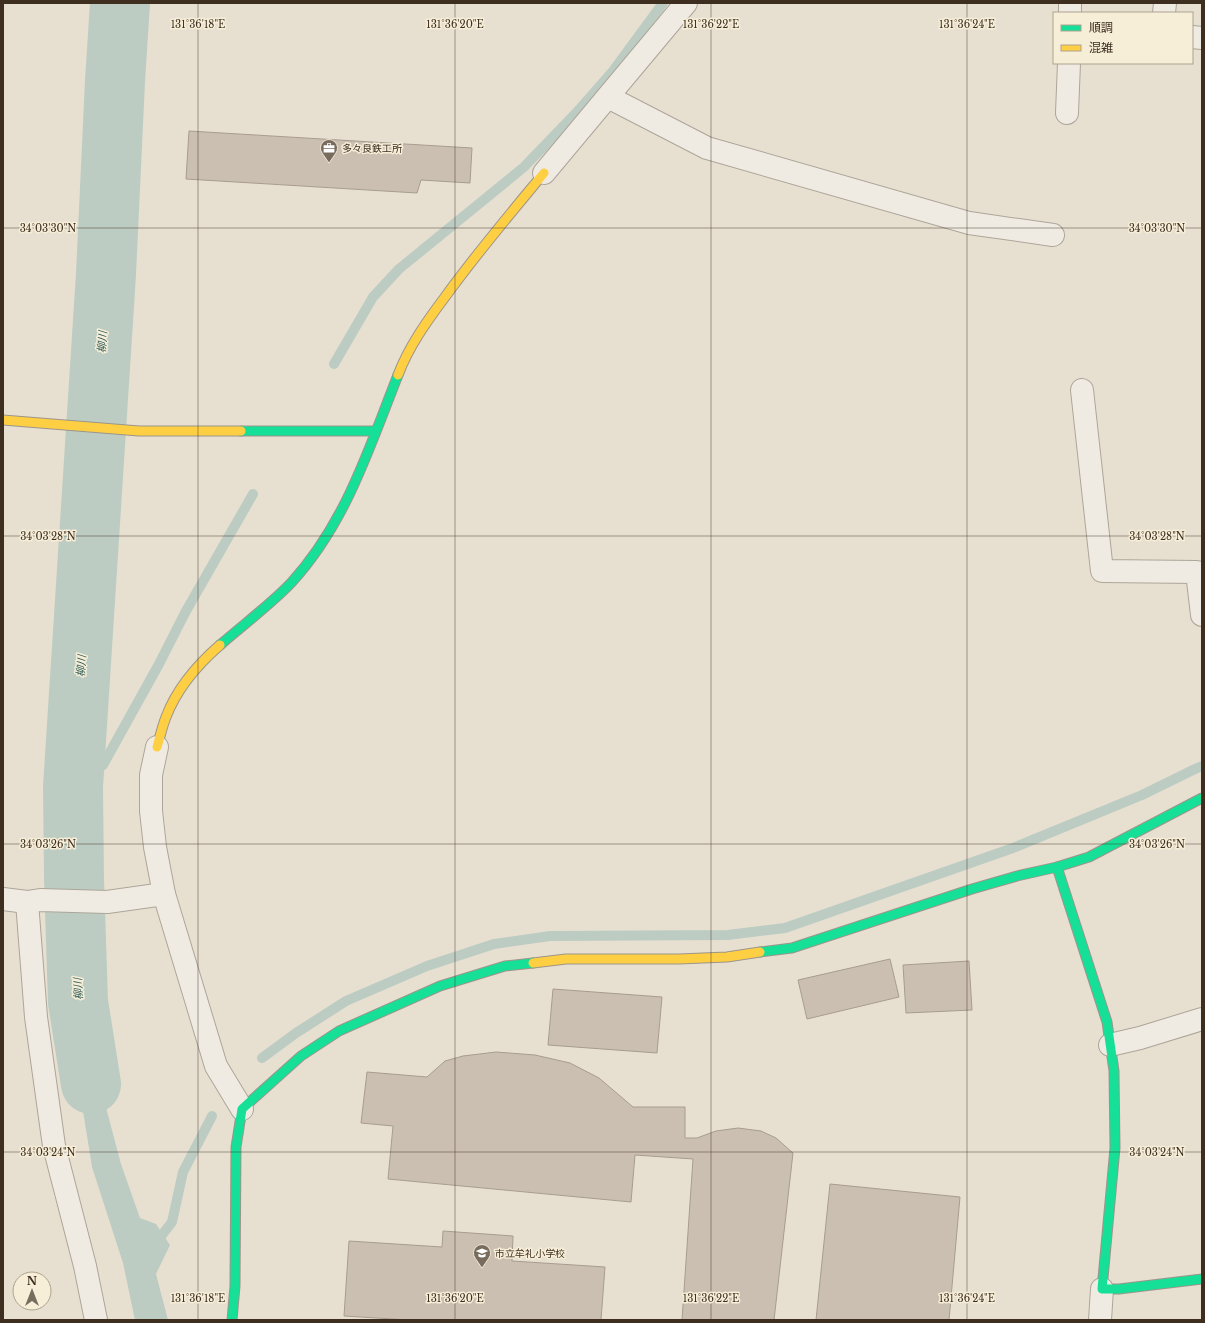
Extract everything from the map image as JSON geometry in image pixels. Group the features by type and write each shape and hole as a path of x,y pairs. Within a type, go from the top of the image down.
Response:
{"street":[{"path":"242,1109 216,1066 164,894 150,811 151,775 156,747 166,717 177,694 190,674 231,634 291,583 314,556 333,527 351,493 401,367 415,340 473,258 686,3"},
{"path":"1067,113 1068,64"},
{"path":"608,97 707,148 969,223 1053,235"},
{"path":"1082,390 1102,571 1198,572 1202,615"},
{"path":"3,420 139,431 375,431"},
{"path":"232,1320 235,1286 236,1147 242,1109 301,1056 339,1031 440,986 505,966 566,959 679,959 727,957 792,948 972,889 1017,876 1057,867 1089,857 1202,798"},
{"path":"1057,867 1106,1022 1114,1071 1115,1148 1100,1320"},
{"path":"3,899 107,902 164,894"},
{"path":"34,901 36,1017 54,1146 96,1320"},
{"path":"1110,1045 1140,1038 1202,1019"},
{"path":"1102,1289 1120,1289 1202,1279"}],"shaded area":[{"path":"78,1002 121,1164 140,1218 156,1224 170,1245 156,1274 168,1320 135,1320 123,1263 92,1167 74,1055"}],"building":[{"name":"多々良鉄工所","path":"189,131 472,148 470,183 421,180 417,193 186,179"},
{"path":"890,959 899,997 807,1019 798,980"},
{"path":"969,961 972,1010 906,1013 903,965"},
{"path":"553,989 662,997 657,1053 548,1045"},
{"path":"496,1052 535,1055 570,1063 599,1078 633,1107 685,1107 685,1138 697,1138 716,1131 738,1128 761,1131 776,1138 793,1153 774,1320 682,1320 693,1159 635,1155 631,1202 388,1179 393,1126 361,1123 367,1072 427,1077 445,1061 463,1056"},
{"path":"830,1184 960,1197 949,1320 816,1320"},
{"path":"443,1231 513,1236 512,1261 605,1267 601,1320 409,1320 344,1316 349,1241 442,1247"}],"waterway":[{"name":"柳川","path":"91,1084 78,1002 73,787 106,274 120,3"},
{"path":"334,364 373,297 399,269 524,167 577,112 613,71 663,3"},
{"path":"73,787 103,765 159,664 186,611 253,494"},
{"path":"262,1058 296,1033 346,1001 427,966 494,944 550,936 728,935 785,928 1013,848 1142,795 1202,766"},
{"path":"155,1244 172,1222 183,1172 212,1116"}],"traffic: fast":[{"path":"220,645 266,607 291,583 310,560 327,535 341,510 366,457 398,375"},
{"path":"241,431 375,431"},
{"path":"760,952 792,948 972,889 1017,876 1057,867 1089,857 1202,798"},
{"path":"1057,867 1107,1022 1114,1071 1115,1148 1102,1289 1119,1289 1202,1279"},
{"path":"232,1320 235,1286 236,1147 242,1109 301,1056 339,1031 440,986 505,966 533,963"}],"traffic: slow":[{"path":"398,375 413,344 432,315 481,250 544,173"},
{"path":"3,420 139,431 241,431"},
{"path":"157,747 165,721 176,696 188,678 220,645"},
{"path":"533,963 566,959 679,959 727,957 760,952"}],"place":[{"name":"多々良鉄工所","path":"329,163"},
{"name":"市立牟礼小学校","path":"482,1268"}]}
